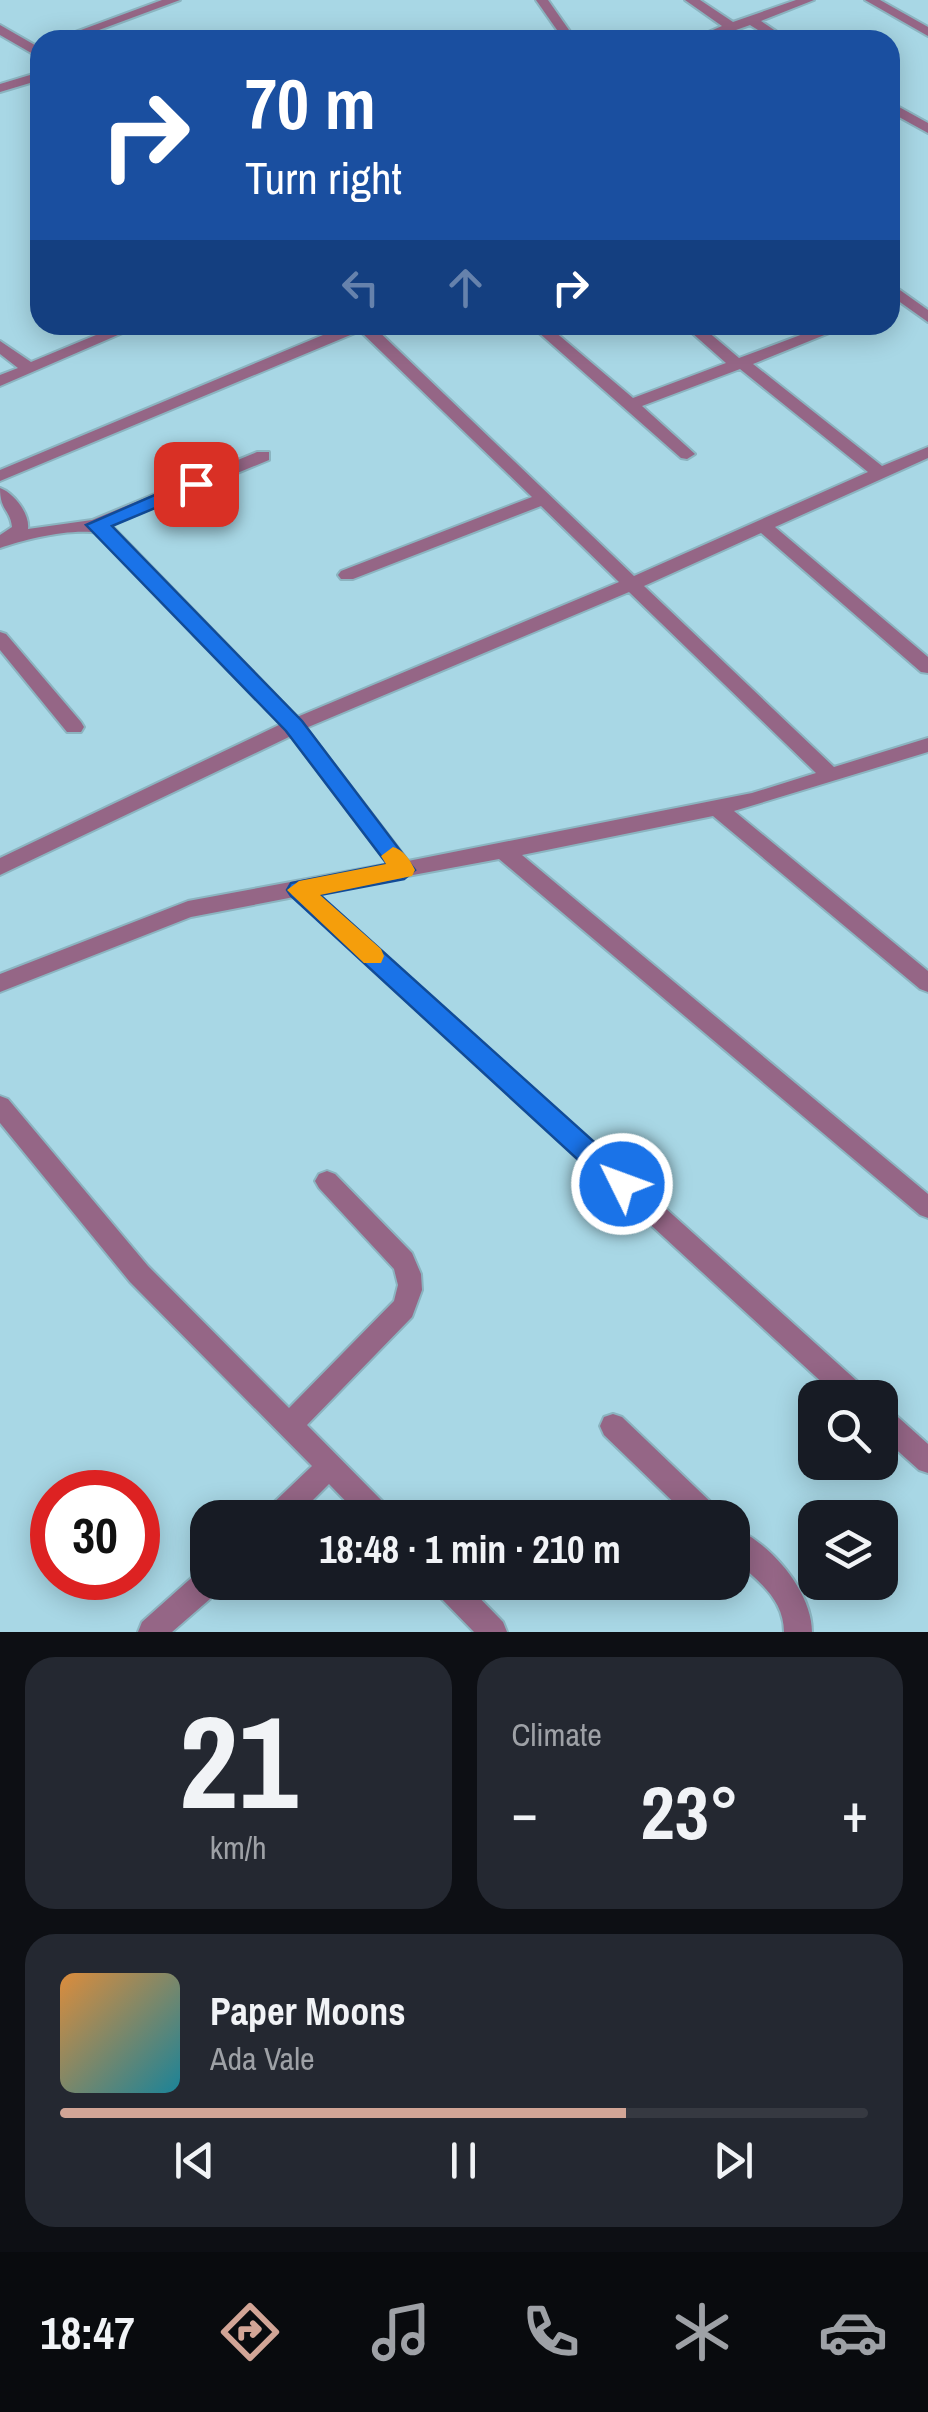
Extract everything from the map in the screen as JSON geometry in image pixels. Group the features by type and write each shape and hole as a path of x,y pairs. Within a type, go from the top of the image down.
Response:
{"street":[{"path":"84,30 148,4 174,0"},
{"path":"542,0 563,30"},
{"path":"690,0 732,27"},
{"path":"724,30 808,0"},
{"path":"871,0 928,32"},
{"path":"751,20 768,30"},
{"path":"0,28 30,45"},
{"path":"0,88 30,79"},
{"path":"900,112 926,126"},
{"path":"900,304 928,317"},
{"path":"0,381 110,335"},
{"path":"0,476 337,335"},
{"path":"372,335 831,776"},
{"path":"549,335 686,454"},
{"path":"704,335 880,474"},
{"path":"630,406 815,335"},
{"path":"0,346 29,370"},
{"path":"0,867 294,726 632,584 928,452"},
{"path":"8,538 96,525 262,456"},
{"path":"0,494 20,518 22,527 8,538"},
{"path":"346,574 543,498"},
{"path":"96,525 294,726 404,870"},
{"path":"763,526 928,667"},
{"path":"0,638 74,727"},
{"path":"0,983 188,909 717,808 926,749"},
{"path":"717,808 928,983"},
{"path":"504,851 928,1208"},
{"path":"299,890 838,1380"},
{"path":"0,1106 140,1274 363,1500"},
{"path":"290,1425 403,1309 410,1293 412,1277 404,1261 327,1180"},
{"path":"613,1426 690,1500"},
{"path":"898,1434 928,1462"},
{"path":"295,1500 330,1466"},
{"path":"750,1557 793,1598 800,1614 798,1632"},
{"path":"152,1632 190,1598"},
{"path":"462,1600 493,1632"}],"slow traffic":[{"path":"372,956 299,890 404,870 393,856"}],"route":[{"path":"196,484 96,525 294,726 404,870 299,890 622,1184"}]}
